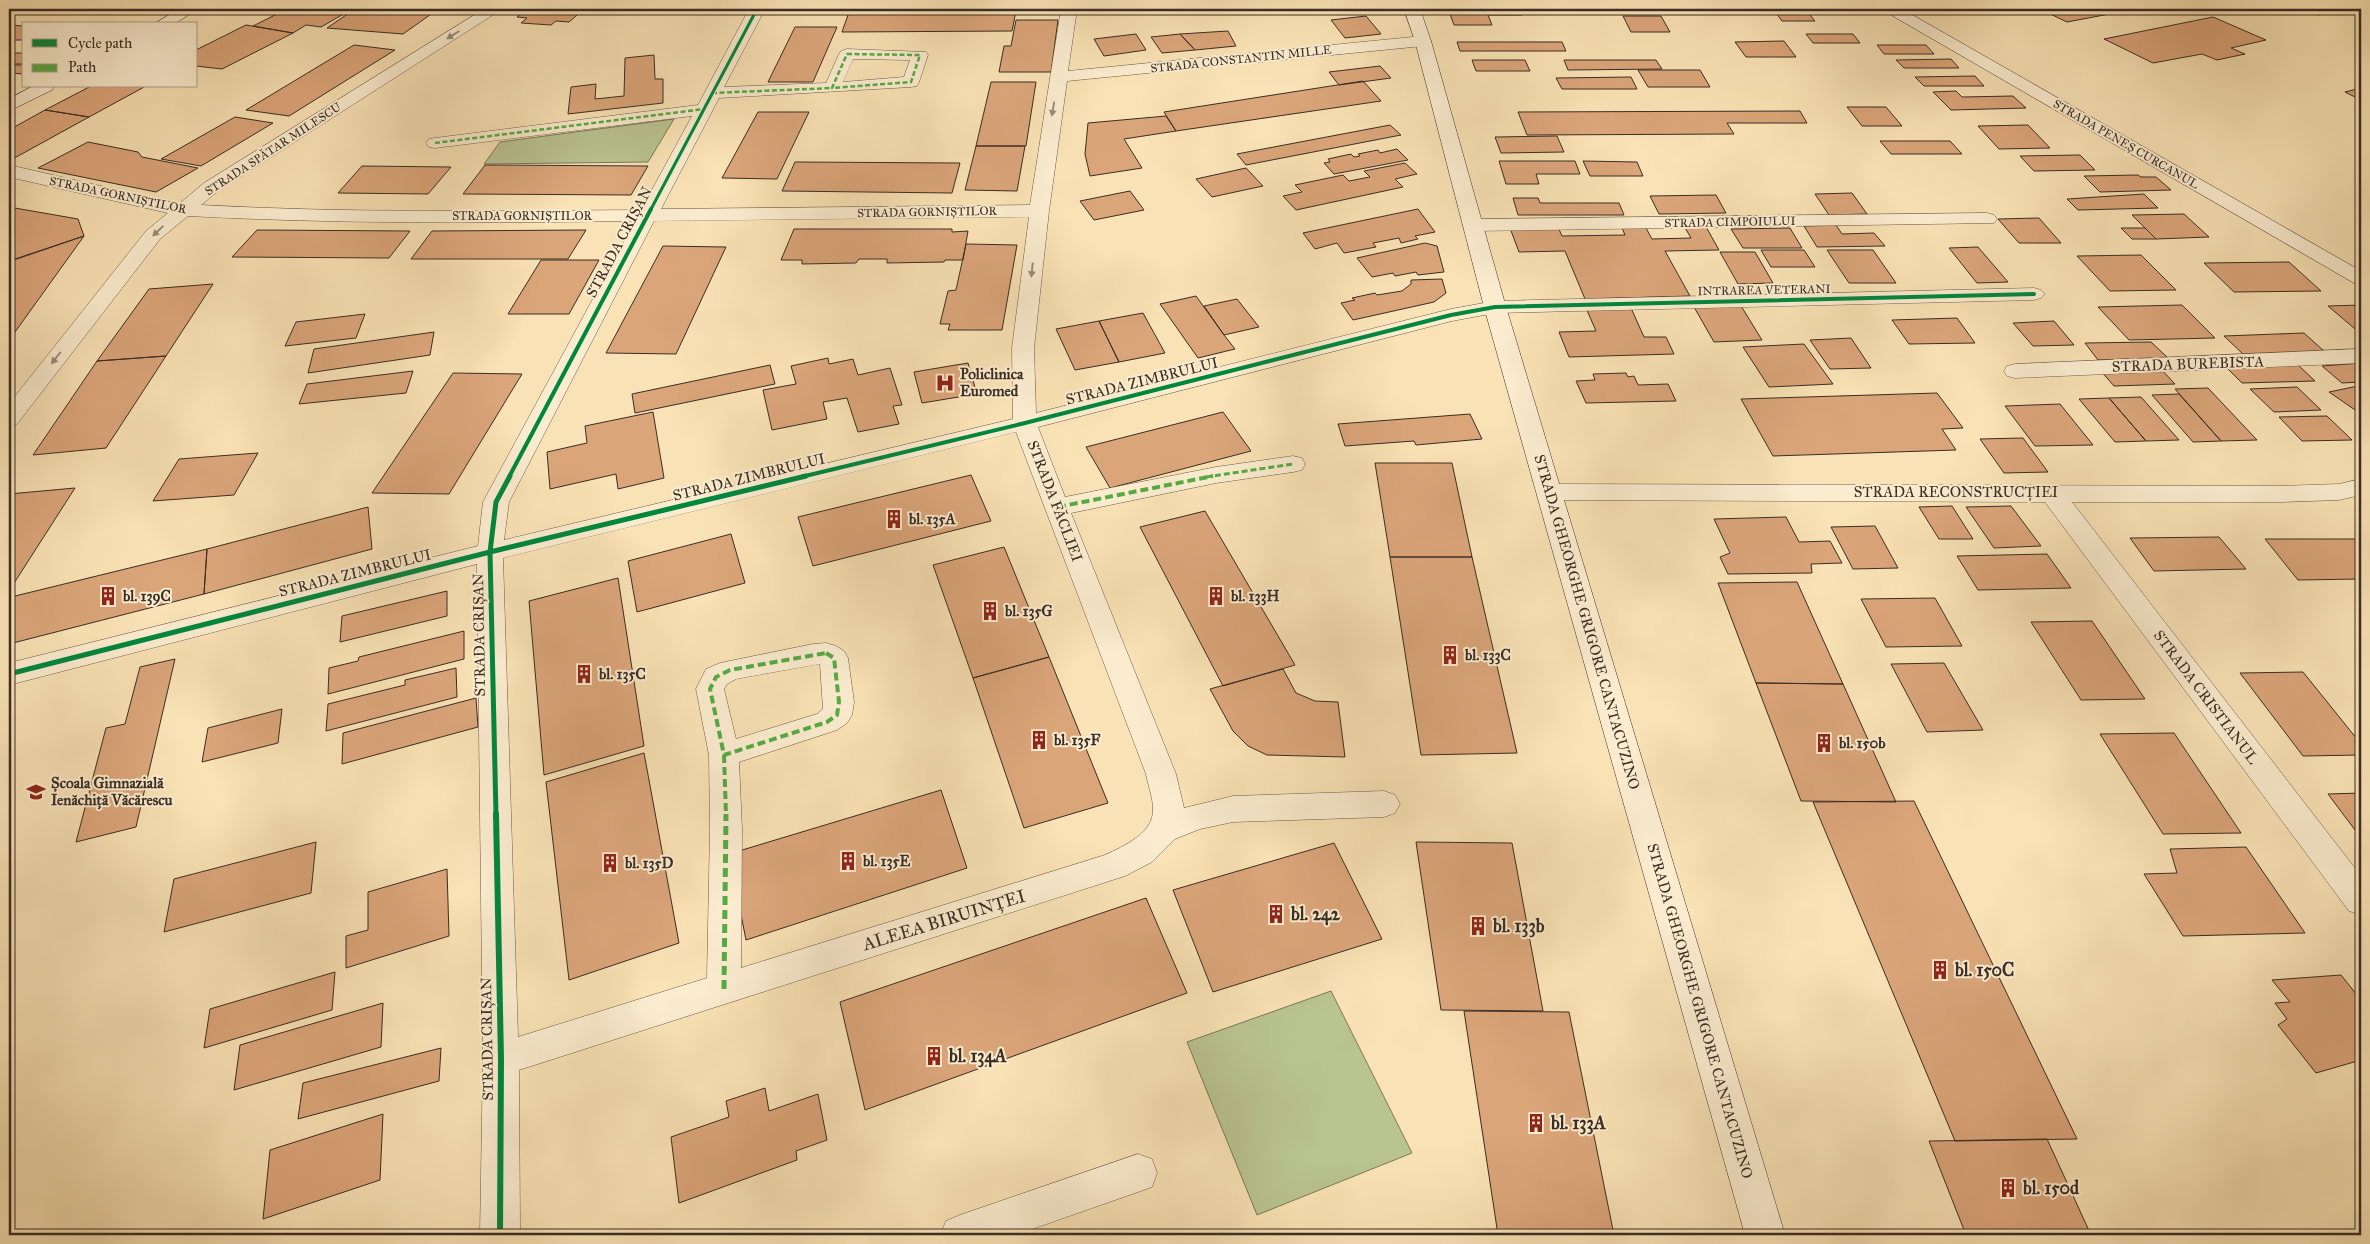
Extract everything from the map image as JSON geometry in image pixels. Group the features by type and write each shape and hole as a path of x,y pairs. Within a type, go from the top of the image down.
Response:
{"street":[{"path":"166,22 190,9"},
{"name":"STRADA SPĂTAR MILESCU","path":"9,419 153,235 182,210 211,188 494,9"},
{"name":"STRADA CRIȘAN","path":"500,1235 501,1059 490,552 496,502 757,9"},
{"name":"STRADA FĂCLIEI","path":"1068,9 1039,212 1023,348 1025,423 1161,774 1169,809 1164,830"},
{"name":"STRADA GHEORGHE GRIGORE CANTACUZINO","path":"1412,9 1423,41 1495,307 1765,1235"},
{"name":"STRADA PENEȘ CURCANUL","path":"1891,9 2361,279"},
{"name":"STRADA CONSTANTIN MILLE","path":"1058,77 1423,41"},
{"path":"435,143 708,101 910,82 920,54 847,54 832,88"},
{"path":"9,106 42,88"},
{"name":"STRADA GORNIȘTILOR","path":"16,173 182,210 255,214 496,217 1039,212"},
{"name":"STRADA CIMPOIULUI","path":"1473,225 1987,219"},
{"name":"INTRAREA VETERANI","path":"1495,307 2034,294"},
{"name":"STRADA ZIMBRULUI","path":"9,674 490,552 1025,423 1451,315 1495,307"},
{"name":"STRADA BUREBISTA","path":"2015,370 2361,356"},
{"path":"1058,508 1216,475 1293,464"},
{"path":"2350,490 2361,507"},
{"name":"STRADA RECONSTRUCȚIEI","path":"1549,492 2282,494 2350,490"},
{"name":"STRADA CRISTIANUL","path":"2051,492 2361,902"},
{"path":"724,755 827,722 837,715 839,702 834,658 826,653 813,654 730,670 716,677 710,689 724,755 726,829 724,989"},
{"name":"ALEEA BIRUINȚEI","path":"501,1059 1114,866 1141,853 1164,830 1195,818 1233,809 1384,804"},
{"path":"960,1235 1138,1173"}],"green space":[{"path":"674,119 648,162 484,164 500,142"},
{"path":"1331,991 1412,1153 1257,1215 1187,1042"}],"building":[{"path":"287,9 352,9 321,27 306,25 293,33 253,26"},
{"path":"355,9 434,12 403,34 327,28"},
{"path":"527,9 584,9 569,22 556,21 551,25 521,23 527,18 517,17"},
{"path":"1159,9 1192,9 1193,10 1161,13"},
{"path":"1448,9 1520,9 1522,15 1488,15 1492,25 1454,25"},
{"path":"1773,9 1805,9 1815,21 1782,21"},
{"path":"2040,9 2136,9 2067,22"},
{"path":"2303,9 2344,9 2318,15"},
{"path":"1016,11 1012,31 842,32 849,12"},
{"path":"1366,16 1381,34 1345,38 1331,20"},
{"path":"1623,16 1661,16 1670,32 1631,32"},
{"path":"2213,17 2266,40 2231,48 2245,54 2217,60 2202,54 2153,63 2104,39"},
{"path":"1016,20 1058,20 1051,72 999,72 1004,46 1011,46"},
{"path":"9,25 22,26 22,40 9,40"},
{"path":"246,25 293,33 222,69 198,66 198,49"},
{"path":"795,27 837,27 813,82 768,82"},
{"path":"1228,31 1236,46 1195,50 1180,34"},
{"path":"1136,34 1146,50 1104,56 1094,39"},
{"path":"1180,34 1195,50 1162,53 1151,37"},
{"path":"1806,34 1853,34 1860,43 1813,43"},
{"path":"1784,41 1796,57 1746,57 1735,42"},
{"path":"1457,42 1562,42 1566,51 1460,51"},
{"path":"354,45 395,50 289,116 246,110"},
{"path":"1877,45 1926,45 1934,54 1884,54"},
{"path":"12,53 22,53 22,64 9,64 9,55"},
{"path":"654,55 655,79 663,79 663,103 568,114 571,87 596,84 595,99 624,96 625,58"},
{"path":"1951,59 1959,68 1904,68 1896,60"},
{"path":"1472,60 1525,60 1530,71 1476,71"},
{"path":"1564,60 1656,60 1662,69 1568,70"},
{"path":"9,65 22,65 22,74 9,73"},
{"path":"1380,66 1391,78 1339,85 1329,72"},
{"path":"1638,70 1700,70 1710,87 1648,87"},
{"path":"1975,76 1984,86 1924,86 1915,77"},
{"path":"1631,77 1637,89 1562,89 1556,78"},
{"path":"1363,81 1381,101 1176,131 1164,112"},
{"path":"991,82 1036,82 1026,146 976,146"},
{"path":"87,88 142,88 89,117 45,110"},
{"path":"2361,88 2361,100 2345,92"},
{"path":"1956,91 1962,97 2013,96 2026,108 1951,110 1933,92"},
{"path":"1847,107 1886,107 1902,126 1862,126"},
{"path":"45,110 89,117 9,161 9,130"},
{"path":"1800,111 1807,123 1727,123 1734,134 1527,135 1518,112"},
{"path":"758,112 809,112 777,179 722,178"},
{"path":"1166,116 1176,131 1124,139 1142,168 1090,176 1085,154 1088,123"},
{"path":"235,117 273,123 201,166 161,159"},
{"path":"1390,125 1401,135 1246,165 1237,154"},
{"path":"2028,125 2050,148 1999,149 1978,126"},
{"path":"1557,136 1564,152 1501,153 1495,137"},
{"path":"1880,141 1950,141 1962,154 1891,154"},
{"path":"88,142 138,152 142,157 198,168 156,192 38,168"},
{"path":"976,146 1025,146 1017,191 965,190"},
{"path":"1397,149 1408,160 1334,174 1324,163 1330,162 1328,159 1351,154 1354,157 1360,156 1358,154 1378,150 1380,153"},
{"path":"2080,155 2095,170 2034,171 2020,156"},
{"path":"1499,161 1575,161 1580,174 1536,174 1539,184 1506,184"},
{"path":"1583,161 1637,162 1643,176 1590,176"},
{"path":"795,162 960,163 952,193 782,191"},
{"path":"1405,163 1417,174 1395,179 1403,187 1296,210 1283,196 1302,192 1295,185 1343,175 1349,181 1370,177 1364,171"},
{"path":"485,165 648,166 631,195 463,194"},
{"path":"362,166 451,167 428,194 338,193"},
{"path":"1246,168 1263,186 1212,197 1196,179"},
{"path":"2138,175 2141,177 2156,177 2171,190 2100,192 2084,176"},
{"path":"1130,191 1144,210 1094,220 1080,201"},
{"path":"1852,193 1867,214 1829,215 1815,194"},
{"path":"2144,194 2158,208 2078,210 2067,199"},
{"path":"1716,195 1726,213 1659,214 1650,196"},
{"path":"1513,198 1538,198 1540,203 1619,203 1624,215 1518,215"},
{"path":"9,207 78,219 84,236 9,261"},
{"path":"1418,209 1435,232 1415,236 1418,239 1401,243 1399,238 1373,243 1376,247 1344,253 1337,243 1315,249 1303,233"},
{"path":"2184,214 2209,237 2156,239 2132,215"},
{"path":"2039,218 2061,243 2019,243 1998,219"},
{"path":"1705,225 1719,250 1665,251 1690,296 1585,299 1565,251 1519,252 1510,228 1558,227 1562,236 1625,235 1622,228 1646,228 1652,239 1691,238 1684,226"},
{"path":"1836,225 1842,234 1874,233 1885,246 1817,247 1804,226"},
{"path":"1790,228 1802,248 1743,248 1731,229"},
{"path":"2121,228 2145,228 2156,239 2132,239"},
{"path":"794,229 952,229 952,232 968,231 963,260 887,263 887,259 859,259 856,263 802,264 802,260 781,260"},
{"path":"257,230 410,231 389,258 232,257"},
{"path":"586,230 568,259 411,259 432,231"},
{"path":"84,236 9,339 9,264 11,261"},
{"path":"1425,243 1437,246 1444,272 1418,275 1416,272 1395,276 1393,273 1372,277 1357,258"},
{"path":"966,244 1017,245 1002,330 948,330 950,324 940,324 948,291 956,290"},
{"path":"663,246 726,247 676,354 606,353"},
{"path":"1978,247 2008,282 1977,283 1949,248"},
{"path":"1761,250 1804,250 1815,267 1771,267"},
{"path":"1827,250 1873,250 1896,283 1849,283"},
{"path":"1720,252 1755,252 1773,283 1738,284"},
{"path":"2141,255 2176,290 2110,291 2077,256"},
{"path":"541,260 599,260 569,314 508,314"},
{"path":"2289,262 2321,291 2234,292 2204,263"},
{"path":"1442,279 1446,293 1434,302 1353,320 1341,303 1355,300 1352,298 1375,293 1377,295 1402,291 1411,284 1411,280"},
{"path":"213,284 166,356 97,361 149,289"},
{"path":"1196,296 1235,349 1198,358 1160,304"},
{"path":"1237,299 1259,327 1224,335 1204,306"},
{"path":"2182,305 2215,338 2129,340 2098,307"},
{"path":"2361,305 2361,334 2328,306"},
{"path":"1741,306 1762,340 1714,342 1694,307"},
{"path":"1586,308 1631,308 1644,337 1666,337 1674,354 1569,357 1559,332 1596,331"},
{"path":"1143,313 1165,353 1119,362 1099,321"},
{"path":"365,314 356,338 285,346 296,322"},
{"path":"1957,318 1975,343 1909,344 1892,320"},
{"path":"1099,321 1119,362 1075,370 1056,329"},
{"path":"2054,321 2074,345 2033,346 2013,323"},
{"path":"434,332 430,355 308,373 314,349"},
{"path":"2304,333 2325,352 2244,355 2224,336"},
{"path":"1851,338 1871,368 1830,369 1810,340"},
{"path":"2151,342 2168,358 2098,360 2085,343"},
{"path":"1804,344 1833,384 1769,387 1743,347"},
{"path":"166,356 106,448 33,455 97,361"},
{"path":"828,358 829,364 853,359 858,375 890,368 902,405 893,406 899,424 858,432 847,398 823,402 827,419 772,430 763,390 796,384 791,366"},
{"name":"Policlinica Euromed","path":"968,363 977,394 922,403 914,372"},
{"path":"2361,363 2361,382 2342,383 2322,366"},
{"path":"2297,364 2315,381 2242,383 2225,366"},
{"path":"770,365 775,384 635,413 632,394"},
{"path":"2160,368 2175,384 2114,386 2100,370"},
{"path":"413,371 406,393 299,404 307,384"},
{"path":"453,373 522,374 449,494 372,493"},
{"path":"1626,373 1628,377 1634,376 1638,385 1668,384 1676,401 1586,403 1576,381 1595,380 1593,374"},
{"path":"2358,386 2361,388 2361,414 2329,392"},
{"path":"2297,387 2321,410 2274,412 2250,389"},
{"path":"2208,388 2257,440 2221,441 2175,389"},
{"path":"1937,393 1963,428 1942,429 1956,450 1773,456 1741,399"},
{"path":"2179,394 2221,441 2193,442 2152,395"},
{"path":"2141,397 2179,440 2146,441 2109,398"},
{"path":"2109,398 2146,441 2115,442 2079,399"},
{"path":"2060,404 2093,445 2035,446 2005,406"},
{"path":"653,412 664,478 618,489 616,474 550,489 547,452 587,443 585,426"},
{"path":"1223,412 1251,451 1110,488 1086,447"},
{"path":"1470,414 1482,439 1416,445 1414,441 1345,446 1338,424"},
{"path":"2327,416 2352,440 2302,441 2279,417"},
{"path":"2023,438 2048,472 2004,473 1980,439"},
{"path":"258,453 234,495 153,501 179,459"},
{"path":"1375,463 1452,463 1472,557 1390,557"},
{"name":"bl. 135A","path":"971,475 991,521 813,566 798,517"},
{"path":"75,488 9,591 9,494"},
{"path":"1952,506 1973,539 1939,539 1919,507"},
{"path":"2011,506 2041,546 1994,548 1966,507"},
{"path":"368,507 372,549 204,594 207,549"},
{"name":"bl. 133H","path":"1205,511 1295,665 1223,686 1140,527"},
{"path":"1786,517 1799,542 1830,541 1842,563 1811,564 1812,573 1728,574 1720,557 1730,553 1714,519"},
{"path":"1875,526 1898,568 1853,569 1831,527"},
{"path":"731,534 745,583 637,612 628,561"},
{"path":"2219,537 2246,569 2154,571 2130,538"},
{"path":"2265,539 2359,539 2361,541 2361,579 2298,580"},
{"name":"bl. 135G","path":"1004,547 1049,657 973,678 933,565"},
{"name":"bl. 139C","path":"207,549 204,594 9,644 9,606 11,597"},
{"path":"2047,554 2071,588 1978,590 1957,556"},
{"name":"bl. 133C","path":"1390,557 1472,557 1517,753 1421,755"},
{"name":"bl. 135C","path":"618,578 644,746 544,775 529,601"},
{"path":"1797,582 1843,684 1756,683 1718,583"},
{"path":"447,591 447,616 340,642 342,616"},
{"path":"1935,598 1962,646 1886,647 1861,599"},
{"path":"2092,621 2145,699 2081,700 2031,622"},
{"path":"464,631 464,659 328,694 329,668 358,661 359,657"},
{"name":"bl. 135F","path":"1049,657 1108,803 1024,828 973,678"},
{"path":"175,659 136,827 76,842 106,728 125,724 140,667"},
{"path":"1944,663 1983,730 1927,732 1891,664"},
{"path":"456,668 457,697 326,731 328,704 405,685 405,680"},
{"path":"1283,669 1296,693 1315,701 1338,702 1345,757 1267,755 1248,746 1233,731 1210,689"},
{"path":"2303,672 2361,744 2361,755 2303,756 2240,673"},
{"name":"bl. 150b","path":"1756,683 1843,684 1896,802 1801,801"},
{"path":"476,698 478,727 342,764 343,733"},
{"path":"282,709 278,743 202,762 208,728"},
{"path":"2174,733 2241,833 2163,834 2100,734"},
{"name":"bl. 135D","path":"644,753 679,943 569,980 546,782"},
{"name":"bl. 135E","path":"941,790 967,868 746,940 729,854"},
{"path":"2361,793 2361,838 2328,794"},
{"name":"bl. 150C","path":"1914,801 2077,1139 1955,1141 1813,802"},
{"path":"316,842 311,893 164,932 174,879"},
{"name":"bl. 133b","path":"1416,842 1512,843 1543,1011 1441,1010"},
{"name":"bl. 242","path":"1334,843 1382,939 1213,992 1173,890"},
{"path":"2246,847 2305,933 2183,936 2144,874 2177,873 2170,849"},
{"path":"447,869 449,936 346,968 346,936 368,930 368,892"},
{"name":"bl. 134A","path":"1146,898 1187,993 865,1110 840,1002"},
{"path":"335,972 332,1010 204,1048 210,1009"},
{"path":"2341,975 2361,1000 2361,1060 2316,1073 2278,1025 2287,1019 2275,1003 2290,1002 2272,980"},
{"path":"383,1003 381,1047 234,1090 240,1045"},
{"name":"bl. 133A","path":"1464,1011 1569,1012 1614,1235 1498,1235"},
{"path":"441,1048 439,1081 298,1119 303,1083"},
{"path":"765,1088 769,1111 818,1094 827,1140 796,1151 797,1160 679,1203 671,1137 729,1117 726,1101"},
{"path":"383,1114 380,1180 263,1219 270,1150"},
{"name":"bl. 150d","path":"2047,1139 2091,1235 1966,1235 1929,1141"}],"marked path":[{"path":"712,93 832,88 911,82 920,55 847,54 832,88"},
{"path":"435,143 704,109"},
{"path":"1058,507 1216,475 1293,464"},
{"path":"724,755 710,689 716,677 730,670 813,654 826,653 834,658 839,702 837,715 827,722 724,755 726,829 724,989"}],"cycle path":[{"path":"500,1235 501,1059 490,552 496,502 757,9"},
{"path":"9,674 490,552 1025,423 1451,315 1495,307 2034,294"}],"place":[{"name":"Policlinica Euromed","path":"945,383"},
{"name":"bl. 135A","path":"894,519"},
{"name":"bl. 139C","path":"108,596"},
{"name":"bl. 133H","path":"1216,596"},
{"name":"bl. 135G","path":"990,611"},
{"name":"bl. 133C","path":"1450,655"},
{"name":"bl. 135C","path":"584,674"},
{"name":"bl. 135F","path":"1039,740"},
{"name":"bl. 150b","path":"1824,743"},
{"name":"Școala Gimnazială Ienăchiță Văcărescu","path":"36,792"},
{"name":"bl. 135E","path":"848,861"},
{"name":"bl. 135D","path":"610,863"},
{"name":"bl. 242","path":"1276,914"},
{"name":"bl. 133b","path":"1478,926"},
{"name":"bl. 150C","path":"1940,970"},
{"name":"bl. 134A","path":"934,1056"},
{"name":"bl. 133A","path":"1536,1123"},
{"name":"bl. 150d","path":"2008,1188"}]}
